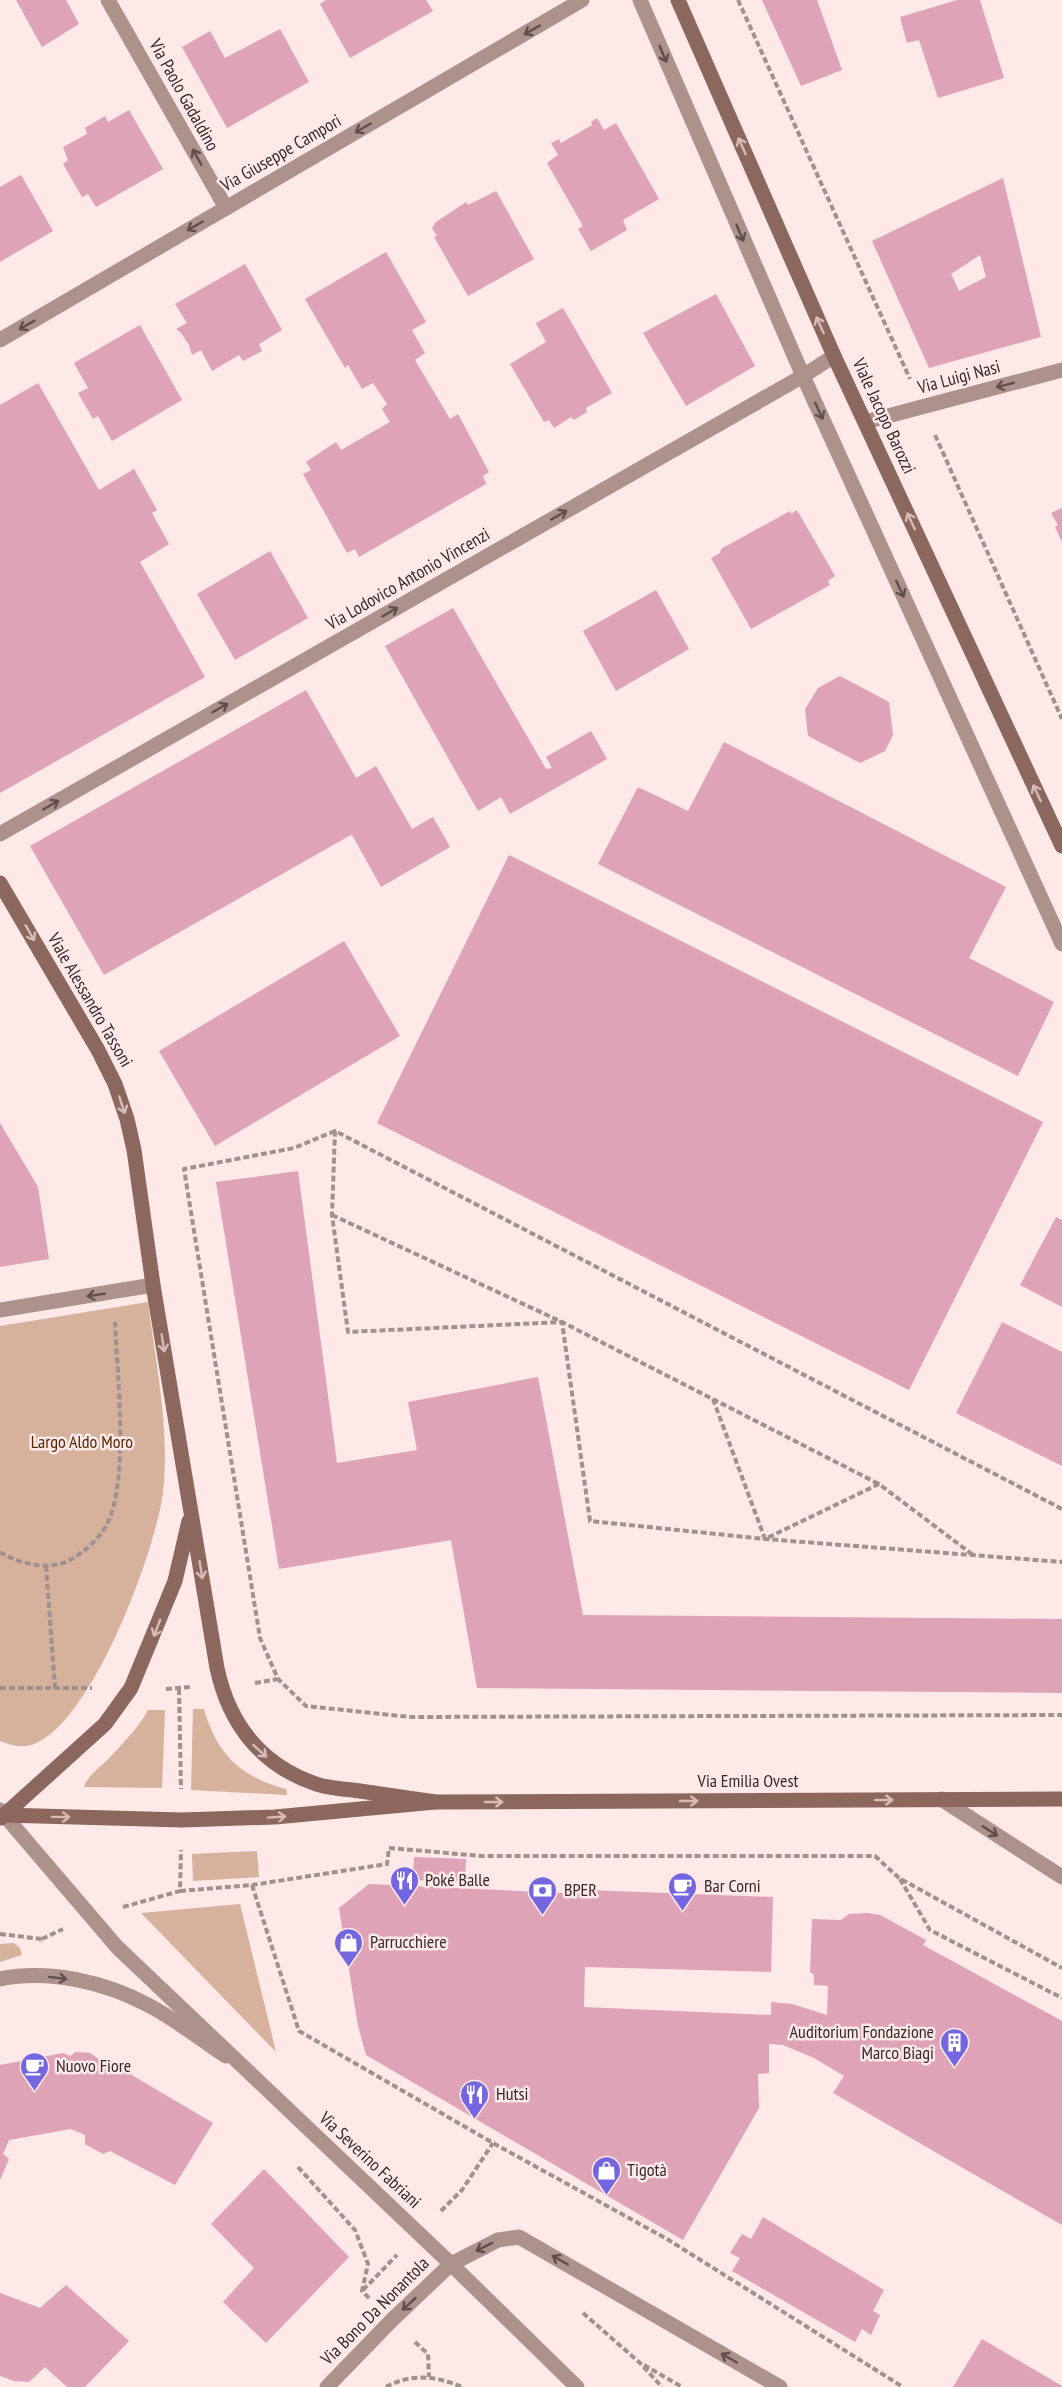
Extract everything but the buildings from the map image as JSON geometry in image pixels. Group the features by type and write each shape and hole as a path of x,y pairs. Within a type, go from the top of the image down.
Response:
{"street":[{"name":"Via Paolo Gadaldino","path":"108,0 226,208"},
{"name":"Via Giuseppe Campori","path":"1,337 582,0"},
{"path":"640,0 802,376 1062,944"},
{"name":"Viale Jacopo Barozzi","path":"678,0 834,356 1062,846"},
{"name":"Via Lodovico Antonio Vincenzi","path":"0,834 834,356"},
{"name":"Via Luigi Nasi","path":"865,422 1062,370"},
{"name":"Viale Alessandro Tassoni","path":"0,883 116,1084 134,1150 153,1285"},
{"path":"0,1310 153,1285 221,1689 230,1710 254,1746 283,1771 318,1785 435,1802"},
{"path":"1,1815 105,1724 131,1688 176,1581 191,1512"},
{"path":"941,1799 1062,1877"},
{"name":"Via Emilia Ovest","path":"435,1802 1062,1799"},
{"path":"1,1815 182,1820 274,1817 435,1802"},
{"name":"Via Severino Fabriani","path":"1,1815 92,1915 117,1947 578,2387"},
{"path":"0,1979 39,1976 74,1980 109,1988 149,2005 242,2066"},
{"path":"451,2264 498,2240 519,2237 780,2387"},
{"name":"Via Bono Da Nonantola","path":"327,2387 451,2264"}],"path":[{"path":"738,0 1062,719"},
{"path":"335,1131 332,1215 348,1332 562,1322"},
{"path":"1062,1509 335,1131 294,1148 184,1169 260,1638 278,1679 306,1706 410,1717 1062,1715"},
{"path":"332,1215 562,1322 879,1484 974,1555"},
{"path":"0,1552 24,1563 46,1566 62,1564 78,1556 95,1540 105,1526 113,1508 118,1483 120,1453 114,1292"},
{"path":"562,1322 590,1521 765,1539 1062,1562"},
{"path":"713,1399 765,1539"},
{"path":"765,1539 879,1484"},
{"path":"46,1566 55,1688"},
{"path":"180,1891 252,1885 387,1864 389,1848 482,1856 874,1856 899,1878 1062,1968"},
{"path":"899,1878 930,1929 1062,1998"},
{"path":"252,1885 299,2031 493,2143 667,2239 903,2387"},
{"path":"291,2159 355,2230 368,2264 362,2291 428,2354 429,2377"},
{"path":"640,2363 682,2387"},
{"path":"386,2387 411,2378 429,2377 444,2379 462,2387"}],"green space":[{"name":"Largo Aldo Moro","path":"148,1302 161,1397 165,1468 158,1519 148,1553 117,1634 76,1706 54,1731 31,1745 8,1744 0,1741 0,1326"},
{"path":"193,1709 204,1709 216,1739 233,1762 256,1778 286,1789 287,1795 191,1790"},
{"path":"148,1710 165,1710 162,1788 84,1787 92,1774 132,1734"},
{"path":"257,1851 259,1877 193,1881 192,1854"},
{"path":"240,1904 276,2052 141,1913"},
{"path":"14,1943 20,1948 22,1955 0,1962 0,1944"}],"place":[{"name":"Poké Balle","path":"404,1906"},
{"name":"Bar Corni","path":"683,1912"},
{"name":"BPER","path":"543,1916"},
{"name":"Parrucchiere","path":"349,1968"},
{"name":"Auditorium Fondazione Marco Biagi","path":"955,2068"},
{"name":"Nuovo Fiore","path":"35,2092"},
{"name":"Hutsi","path":"475,2120"},
{"name":"Tigotà","path":"606,2196"}]}
